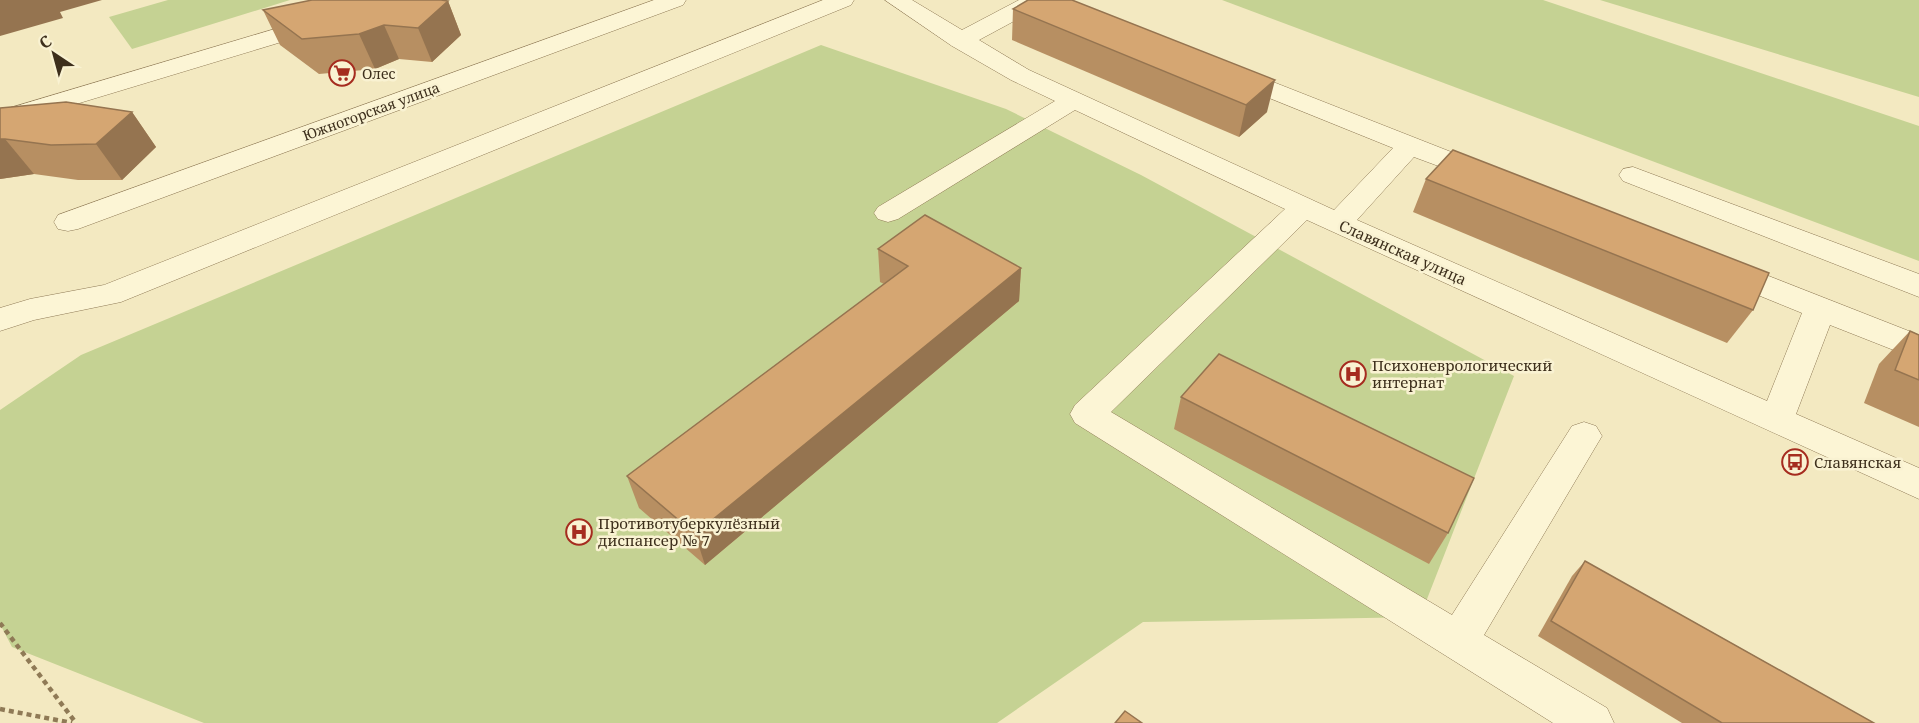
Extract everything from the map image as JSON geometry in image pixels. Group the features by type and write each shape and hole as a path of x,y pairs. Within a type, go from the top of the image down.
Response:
{"street":[{"path":"0,119 396,0"},
{"name":"Южногорская улица","path":"68,222 675,0"},
{"path":"0,320 30,310 110,294 843,0"},
{"name":"Славянская улица","path":"896,0 960,41 1020,75 1338,223 1919,484"},
{"path":"960,41 1046,1"},
{"path":"1211,66 1510,185"},
{"path":"888,213 1074,100"},
{"path":"1338,223 1410,146"},
{"path":"1633,175 1919,286"},
{"path":"1304,207 1087,414 1592,723"},
{"path":"1698,260 1919,348"},
{"path":"1776,420 1820,309"},
{"path":"1458,641 1584,436"}],"path":[{"path":"0,623 74,723"},
{"path":"0,709 74,723"}],"green space":[{"path":"168,0 290,0 132,49 109,17"},
{"path":"1222,0 1543,0 1919,126 1919,261"},
{"path":"1600,0 1919,0 1919,97"},
{"name":"Противотуберкулёзный диспансер № 7","path":"821,45 1006,109 1141,175 1514,376 1420,617 1143,622 997,723 204,723 12,647 0,624 0,410 81,355"}],"building":[{"path":"312,0 448,1 418,28 384,25 359,34 302,39 263,10"},
{"path":"1028,0 1072,0 1275,80 1246,105 1013,9"},
{"path":"66,102 132,112 96,144 51,145 0,139 0,108"},
{"path":"1453,150 1769,273 1753,310 1426,179"},
{"path":"925,215 1021,268 695,534 627,476 908,266 878,249"},
{"path":"1910,331 1919,335 1919,380 1895,370"},
{"path":"1219,354 1474,478 1448,533 1181,397"},
{"path":"1585,561 1874,723 1722,723 1551,621"},
{"path":"1125,711 1142,723 1115,723"}],"place":[{"name":"Олес","path":"342,73"},
{"name":"Психоневрологический интернат","path":"1353,374"},
{"name":"Славянская","path":"1795,462"},
{"name":"Противотуберкулёзный диспансер № 7","path":"579,532"}]}
